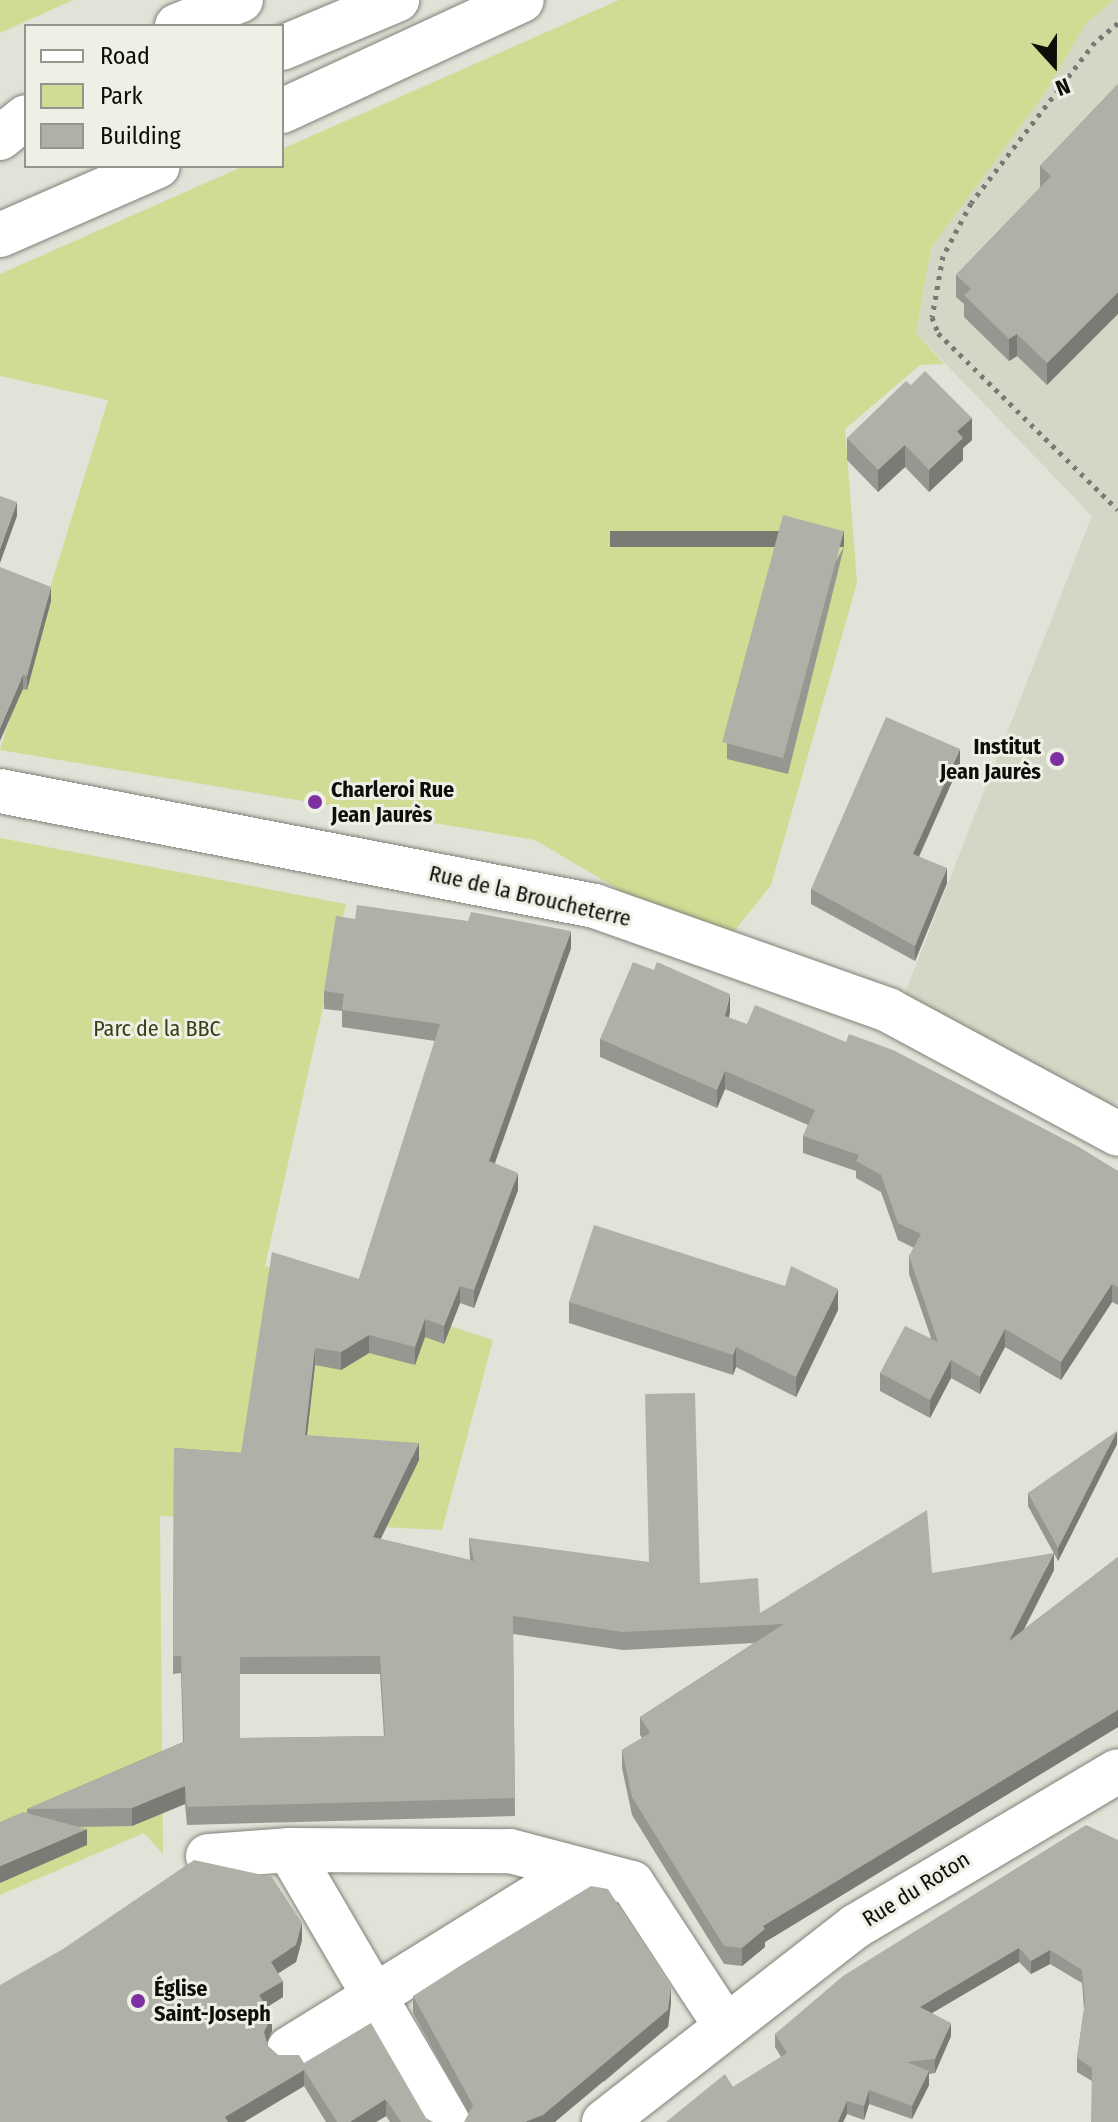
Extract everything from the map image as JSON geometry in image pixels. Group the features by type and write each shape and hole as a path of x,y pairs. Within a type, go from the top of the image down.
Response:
{"main road":[{"path":"182,24 241,0"},
{"path":"284,47 397,0"},
{"path":"284,110 522,0"},
{"path":"0,141 24,119"},
{"path":"0,141 24,138"},
{"path":"0,235 153,168"},
{"name":"Rue de la Broucheterre","path":"0,791 595,906 888,1010 1118,1134"},
{"name":"Rue du Roton","path":"604,2122 856,1926 1118,1771"},
{"path":"208,1856 289,1850 510,1851 632,1883 725,2025"},
{"path":"289,1850 448,2122"},
{"path":"289,2049 578,1870"}],"path":[{"path":"1118,23 1095,42 971,203 943,256 932,317 938,333 1118,510"}],"shaded area":[{"name":"Institut Jean Jaurès","path":"1118,0 1118,1100 1100,1124 901,1003 1092,516 916,333 931,248 1045,93 1087,22"}],"green space":[{"path":"0,0 73,0 0,33"},
{"path":"619,0 1114,0 1087,22 1045,93 931,248 916,333 944,364 920,365 845,429 857,583 771,885 720,949 535,840 0,750 108,400 0,376 0,274 239,168 284,168 284,148"},
{"name":"Parc de la BBC","path":"0,838 346,904 265,1266 493,1340 442,1530 160,1516 163,1854 144,1833 0,1895"}],"building":[{"path":"1118,84 1118,292 1047,363 1017,334 1009,339 964,295 971,289 956,275 1051,176 1040,166"},
{"path":"925,371 972,418 957,431 963,438 929,470 905,445 878,470 847,438 906,381 911,385"},
{"path":"0,496 17,502 0,549"},
{"path":"783,515 844,531 783,758 722,742"},
{"path":"0,567 51,587 27,676 23,675 0,728"},
{"path":"886,717 960,749 913,854 947,868 915,946 811,889"},
{"path":"357,905 468,921 471,912 571,931 489,1161 518,1173 474,1290 460,1286 444,1326 425,1319 415,1347 369,1335 341,1352 315,1348 305,1435 419,1443 373,1537 474,1561 469,1538 649,1562 645,1394 695,1393 700,1583 758,1578 760,1613 927,1510 932,1573 1054,1553 1009,1641 1118,1557 1118,1710 763,1926 765,1929 742,1948 724,1946 632,1797 622,1750 650,1733 640,1717 784,1624 623,1632 513,1616 515,1798 187,1807 185,1786 132,1808 27,1809 184,1742 181,1656 173,1656 174,1448 241,1453 272,1252 359,1279 440,1024 342,1010 344,994 324,991 336,916 355,919","holes":["380,1656 385,1736 240,1738 240,1657"]},
{"path":"633,962 654,970 657,962 730,994 725,1016 747,1024 755,1005 846,1042 849,1034 893,1050 1079,1147 1118,1171 1118,1287 1112,1284 1061,1362 1005,1329 980,1377 951,1360 930,1400 880,1373 905,1326 938,1342 909,1256 921,1234 898,1223 881,1175 856,1161 859,1155 803,1136 815,1110 725,1071 717,1090 600,1039"},
{"path":"594,1225 785,1286 791,1266 838,1289 796,1377 736,1347 733,1355 569,1302"},
{"path":"1117,1431 1058,1548 1028,1493"},
{"path":"23,1812 87,1829 0,1866 0,1822"},
{"path":"1086,1825 1118,1840 1118,2122 1091,2122 1092,2068 1077,2058 1085,2003 1082,1970 1050,1950 1031,1961 1019,1948 920,2007 951,2023 935,2059 907,2062 929,2071 912,2106 869,2090 864,2106 847,2101 838,2122 666,2122 725,2074 733,2087 787,2053 775,2034 843,1976"},
{"path":"194,1860 272,1877 302,1923 296,1945 271,1962 283,1981 259,1995 272,2015 264,2032 268,2046 278,2055 299,2055 304,2063 371,2023 426,2118 433,2122 401,2122 386,2099 350,2122 337,2122 304,2070 225,2117 228,2122 0,2122 0,1985 63,1949"},
{"path":"591,1886 608,1889 671,1987 668,2010 543,2115 525,2122 464,2122 473,2105 413,1996"}],"place":[{"name":"Institut Jean Jaurès","path":"1057,759"},
{"name":"Charleroi Rue Jean Jaurès","path":"315,802"},
{"name":"Église Saint-Joseph","path":"138,2001"}]}
